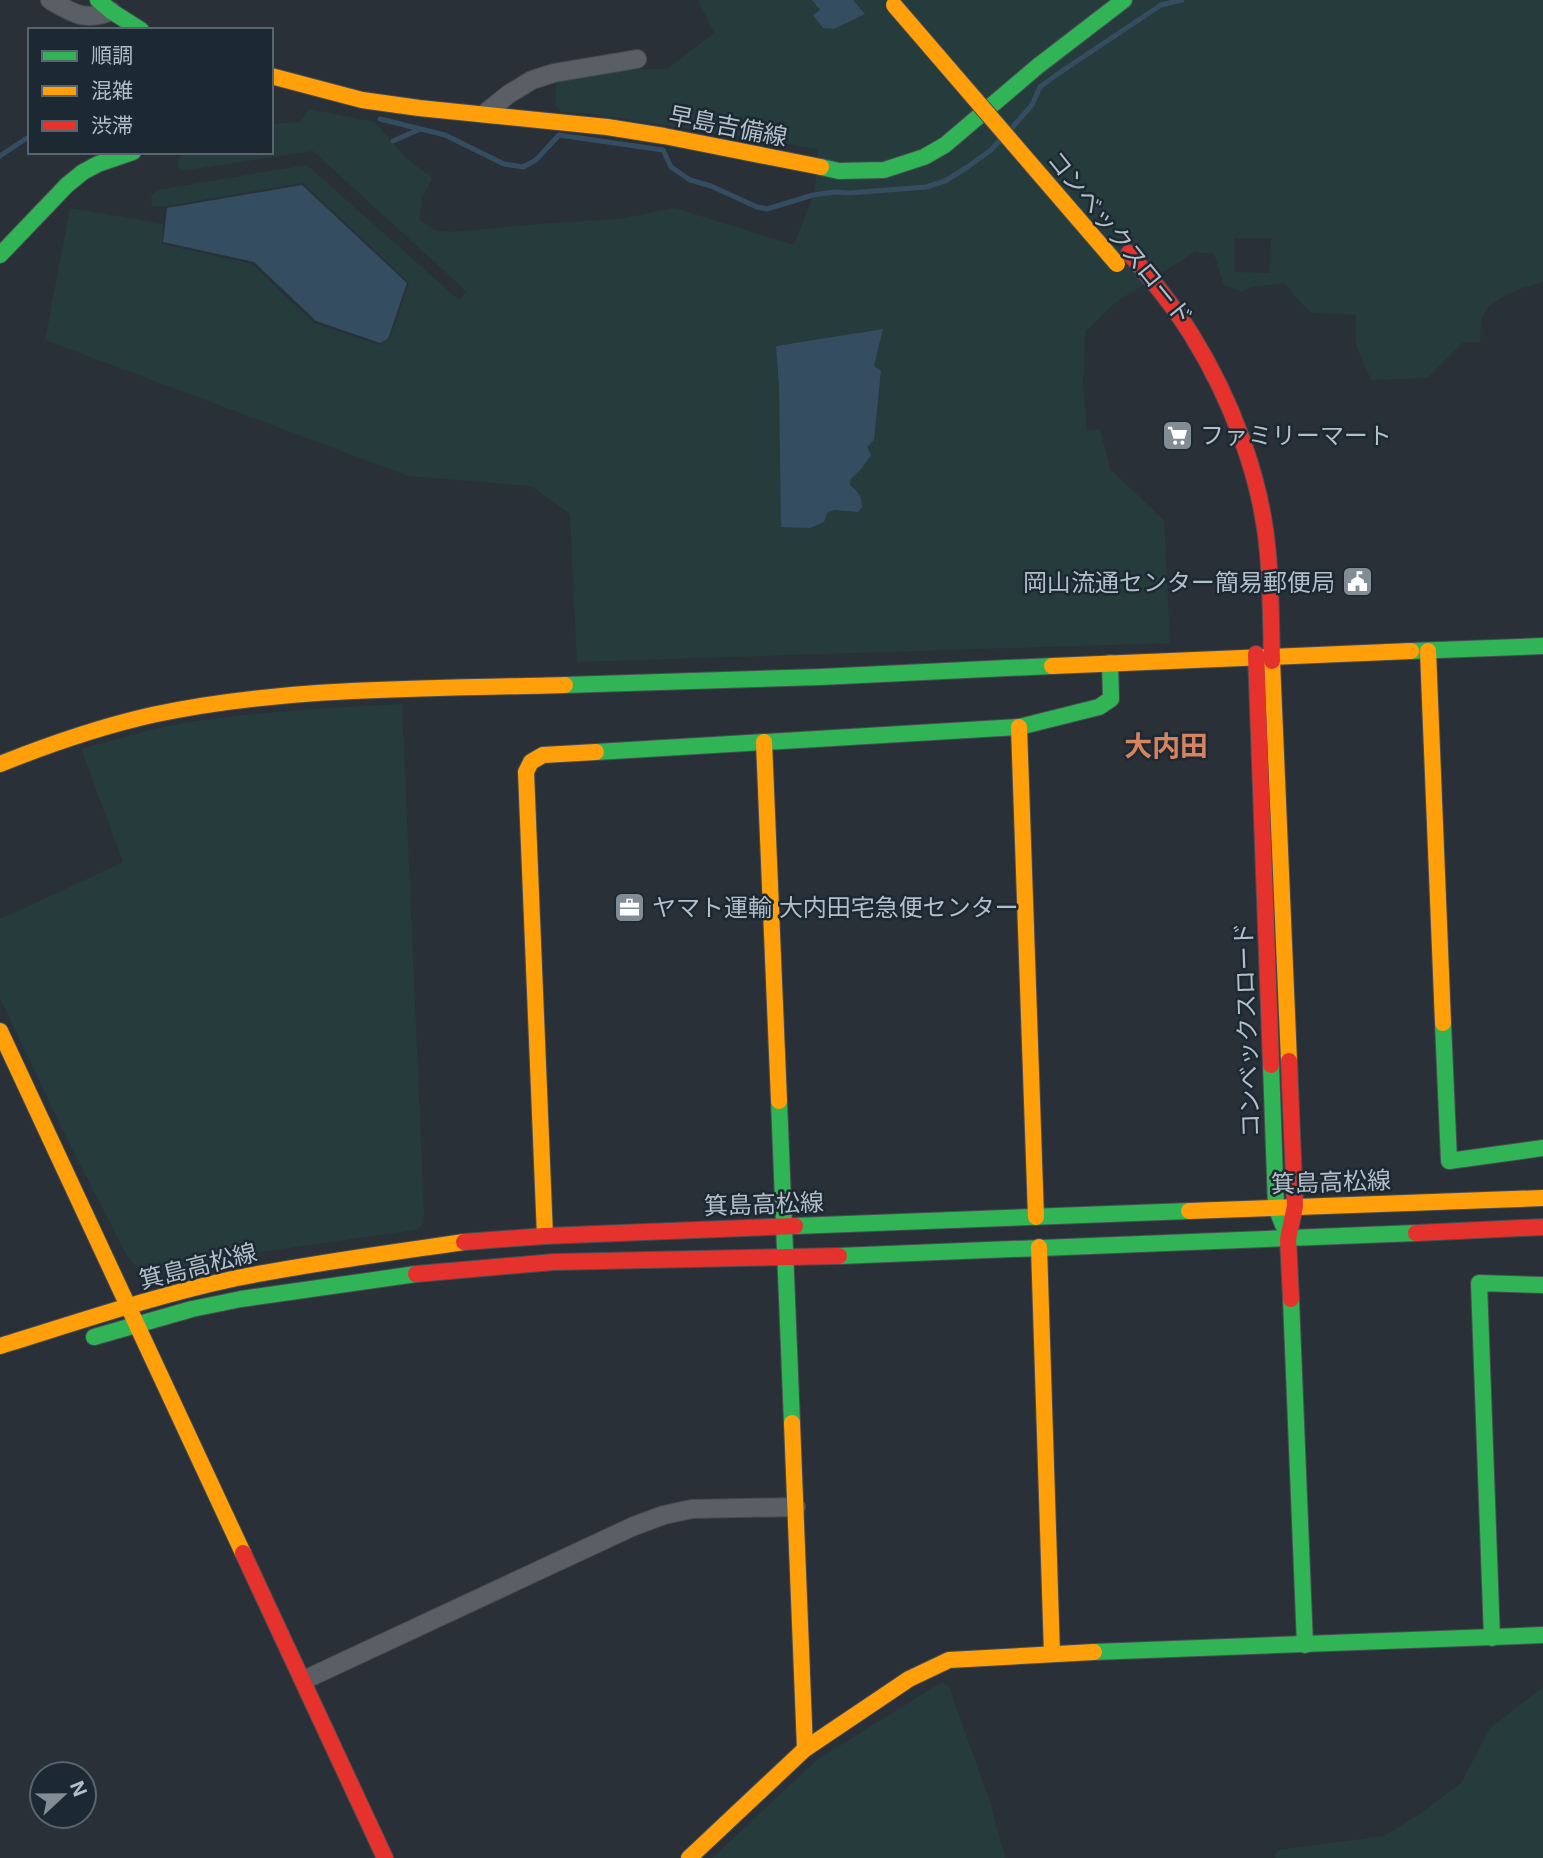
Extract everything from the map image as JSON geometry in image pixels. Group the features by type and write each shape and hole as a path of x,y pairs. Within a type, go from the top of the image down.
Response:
{"street":[{"path":"50,0 88,17 99,17 105,6 138,28"},
{"name":"早島吉備線","path":"273,77 362,100 630,130 839,171 884,170 924,157 945,145 1038,66 1124,0"},
{"name":"コンベックスロード","path":"892,2 1123,258 1171,305 1200,349 1225,397 1244,443 1255,480 1267,543 1265,657 1276,1207 1288,1239"},
{"path":"484,114 532,80 554,73 637,59"},
{"path":"985,84 1012,116"},
{"path":"0,255 67,185 83,172 127,154"},
{"path":"1228,449 1244,501"},
{"name":"コンベックスロード","path":"1256,636 1265,657 1295,1206 1288,1239"},
{"path":"0,764 102,726 177,709 313,693 806,678 1543,646"},
{"path":"1428,651 1449,1161 1543,1148"},
{"path":"545,1236 526,772 531,762 542,755 1019,727 1099,707 1111,699 1110,663"},
{"path":"1019,727 1036,1217"},
{"path":"764,742 805,1749"},
{"path":"0,1031 386,1858"},
{"name":"箕島高松線","path":"0,1346 128,1307 233,1279 467,1242 784,1226 1543,1198"},
{"name":"箕島高松線","path":"85,1340 192,1309 241,1299 424,1273 554,1262 785,1258 1543,1227"},
{"path":"1288,1239 1305,1645"},
{"path":"1039,1247 1052,1654"},
{"path":"1492,1638 1479,1283 1543,1285"},
{"path":"304,1680 634,1525 692,1509 796,1507"},
{"path":"689,1858 805,1749 909,1679 949,1660 1543,1635"}],"green space":[{"path":"698,0 812,0 820,10 813,15 865,14 853,0 1543,0 1543,282 1508,294 1491,305 1482,319 1480,342 1462,343 1427,378 1371,380 1356,345 1356,315 1312,313 1284,283 1251,287 1242,292 1224,285 1214,254 1195,252 1116,302 1085,332 1083,384 1087,431 1100,429 1110,469 1164,520 1170,643 577,662 570,514 531,486 408,476 45,340 70,208 163,224 162,244 252,264 314,323 379,345 389,340 409,283 303,183 160,207 152,206 151,196 157,190 307,165 459,300 466,291 313,151 181,171 178,163 180,156 184,154 273,154 273,124 299,122 309,109 375,122 406,158 432,178 422,198 419,219 435,230 451,232 620,219 675,208 794,245 815,190 818,149 586,113 561,112 556,105 556,82 561,78 608,70 667,69 714,33","holes":["1234,238 1271,238 1270,273 1234,272","883,329 874,366 881,372 874,440 867,447 862,468 851,478 850,485 859,494 862,507 857,512 834,510 827,513 781,444 776,346"]},
{"path":"402,704 424,1213 422,1226 415,1230 254,1253 164,1273 150,1273 140,1269 125,1252 67,1139 0,998 0,918 123,862 81,749 158,728 211,719 293,710"},
{"path":"942,1682 949,1687 990,1802 1005,1858 712,1858 818,1759"},
{"path":"1543,1687 1543,1858 1275,1858 1278,1850 1384,1836 1423,1812 1462,1782 1489,1729"}],"water":[{"path":"812,0 853,0 865,14 834,29 823,28 813,15 820,10"},
{"path":"302,185 407,283 388,339 380,343 316,321 254,262 163,242 167,208"},
{"path":"883,329 874,366 881,371 874,440 867,447 871,455 851,479 850,485 859,494 862,507 858,512 834,510 827,513 824,522 810,528 781,527 776,346"}],"waterway":[{"path":"1011,129 1032,105 1040,87 1161,5 1182,0"},
{"path":"380,119 445,135 504,164 523,167 536,160 559,135 663,150 671,167 690,180 767,209 813,195 926,187 945,181 966,168 991,150 1002,138"},
{"path":"393,141 418,130"},
{"path":"0,156 28,137"}],"traffic: fast":[{"path":"98,0 138,28"},
{"path":"821,167 839,171 884,170 924,157 945,145 1038,66 1124,0"},
{"path":"0,255 67,185 83,172 127,154"},
{"path":"1411,651 1543,646"},
{"path":"596,752 1019,727 1099,707 1111,699 1110,663"},
{"path":"565,685 1052,666"},
{"path":"1443,1023 1449,1161 1543,1148"},
{"path":"1271,1065 1276,1207 1283,1225"},
{"path":"779,1101 792,1423"},
{"path":"795,1226 1189,1211"},
{"path":"839,1256 1416,1233"},
{"path":"94,1337 192,1309 241,1299 416,1274"},
{"path":"1492,1638 1479,1283 1543,1285"},
{"path":"1291,1299 1305,1645"},
{"path":"1094,1652 1543,1635"}],"traffic: slow":[{"path":"894,5 1117,264"},
{"path":"273,77 362,100 607,127 821,167"},
{"path":"1052,666 1411,651"},
{"path":"1428,651 1443,1023"},
{"path":"1272,661 1289,1061"},
{"path":"0,764 113,725 203,706 306,694 565,685"},
{"path":"1019,727 1036,1217"},
{"path":"764,742 779,1101"},
{"path":"545,1236 526,772 531,762 543,755 596,752"},
{"path":"0,1031 243,1553"},
{"path":"1189,1211 1543,1198"},
{"path":"0,1346 147,1301 237,1278 464,1242"},
{"path":"1039,1247 1052,1654"},
{"path":"792,1423 805,1749"},
{"path":"689,1858 805,1749 909,1679 949,1660 1094,1652"}],"traffic: jam":[{"path":"1129,253 1169,302 1206,359 1231,412 1252,468 1265,526 1268,554 1272,661"},
{"path":"1256,654 1271,1065"},
{"path":"1289,1061 1295,1206 1288,1239 1291,1299"},
{"path":"464,1242 795,1226"},
{"path":"1416,1233 1543,1227"},
{"path":"416,1274 554,1262 839,1256"},
{"path":"243,1553 385,1858"}],"place":[{"name":"ファミリーマート","path":"1177,435"},
{"name":"岡山流通センター簡易郵便局","path":"1358,582"},
{"name":"ヤマト運輸 大内田宅急便センター","path":"629,907"}],"district":[{"name":"大内田","path":"1166,746"}]}
